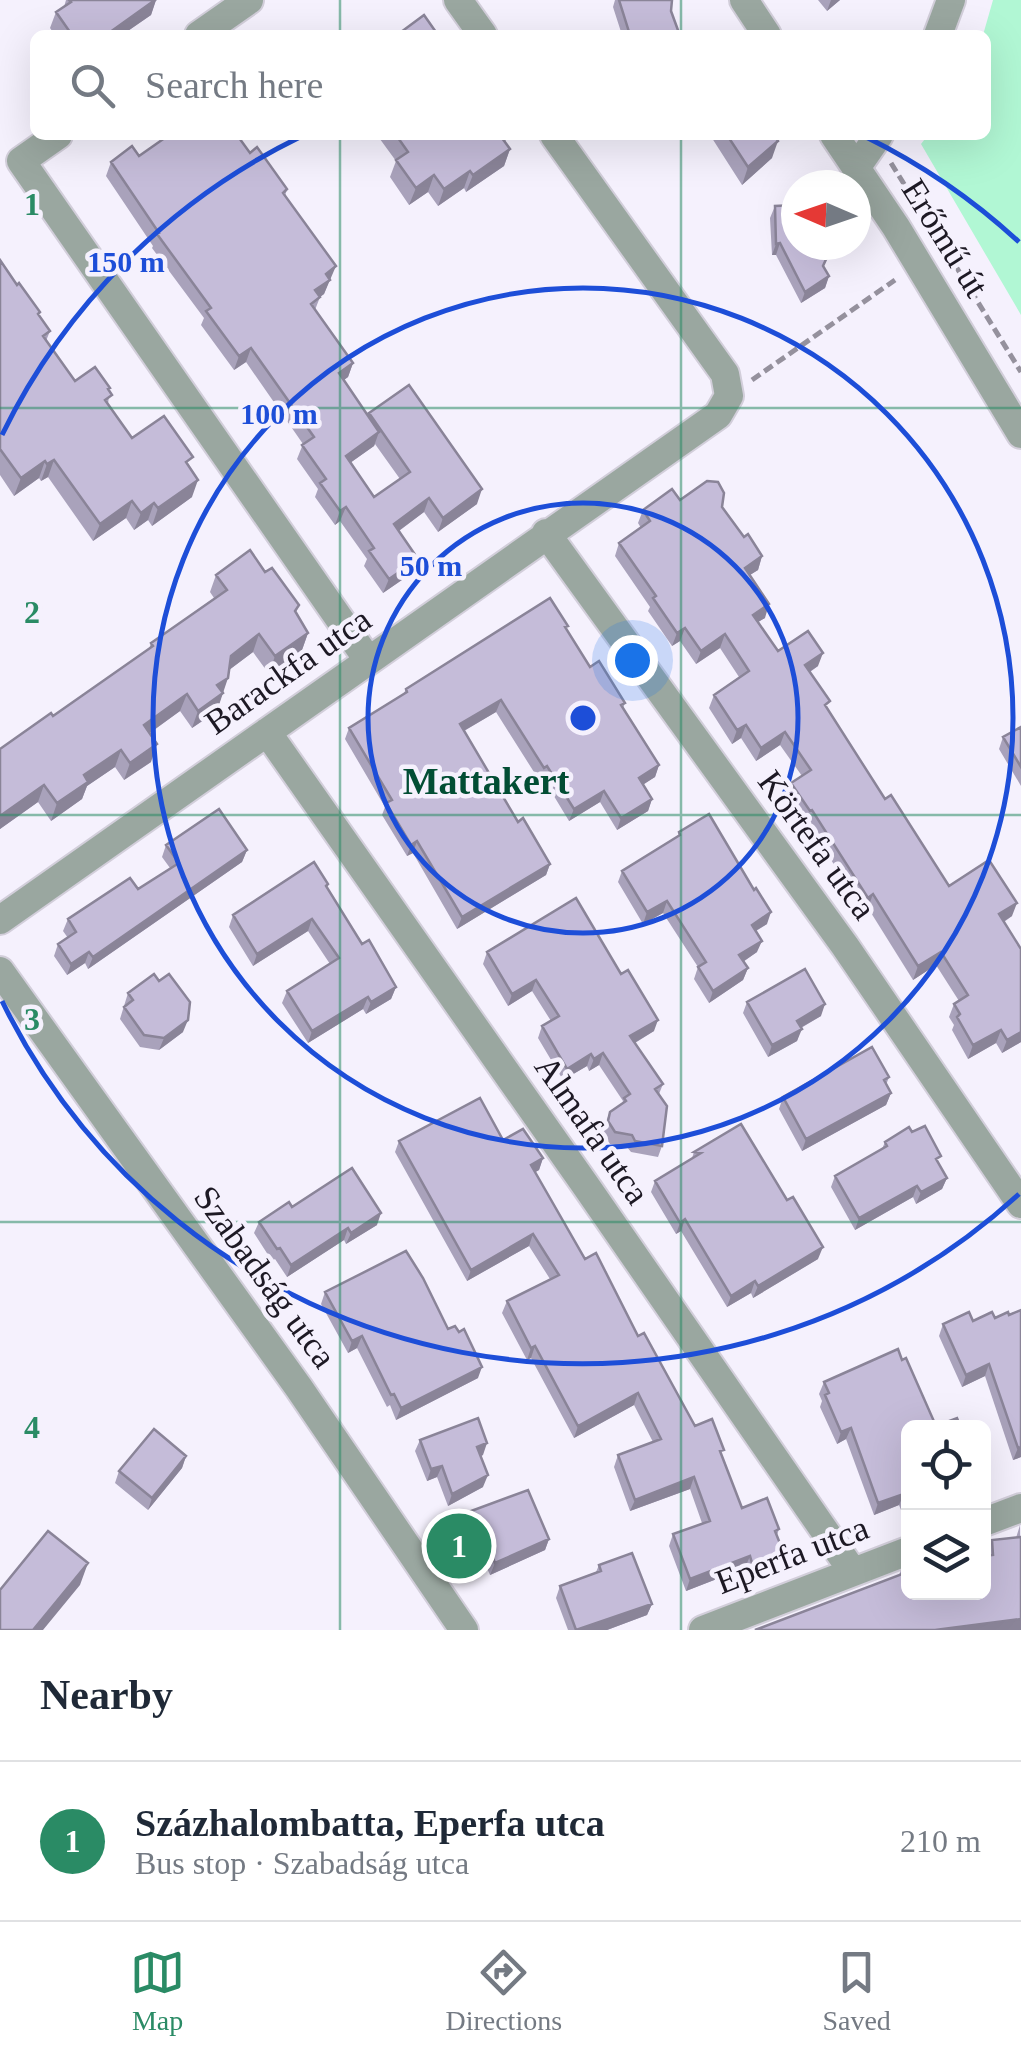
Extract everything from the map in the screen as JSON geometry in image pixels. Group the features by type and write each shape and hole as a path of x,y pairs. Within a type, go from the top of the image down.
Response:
{"street":[{"path":"207,30 249,0"},
{"path":"458,0 479,30"},
{"path":"744,0 764,30"},
{"path":"940,30 951,0"},
{"path":"51,140 21,161 368,660"},
{"path":"558,140 725,374 723,405"},
{"name":"Erőmű út","path":"837,140 1021,434"},
{"path":"856,168 876,140"},
{"name":"Barackfa utca","path":"0,920 723,405"},
{"name":"Körtefa utca","path":"546,533 844,946 1021,1204"},
{"name":"Almafa utca","path":"266,732 853,1572"},
{"name":"Szabadság utca","path":"0,971 299,1388 464,1630"},
{"path":"991,1519 1021,1508"},
{"name":"Eperfa utca","path":"703,1630 901,1554"}],"path":[{"path":"723,405 918,264"}],"green space":[{"path":"993,0 1021,0 1021,315 921,144 924,140 991,140 991,30 984,30"}],"building":[{"path":"155,0 113,30 69,30 56,12 71,2"},
{"path":"619,0 672,0 671,11 678,30 628,30"},
{"path":"424,15 434,30 404,30"},
{"path":"162,140 241,140 250,153 257,147 287,189 283,193 336,266 326,274 330,280 315,290 320,297 311,304 353,363 339,373 379,432 346,456 374,497 410,472 369,413 409,385 482,489 443,518 429,498 394,524 418,559 389,579 369,551 374,548 346,507 340,511 320,483 326,479 302,445 314,437 251,348 239,356 206,311 211,308 111,162 132,146 139,156"},
{"path":"400,140 503,140 510,149 473,175 470,171 444,189 434,175 416,188 396,160 408,152"},
{"path":"730,140 777,140 778,141 748,167"},
{"path":"775,206 781,206 781,245 776,244"},
{"path":"0,260 40,312 50,331 43,336 75,381 95,367 110,388 112,395 105,400 132,438 164,416 193,457 186,462 198,480 158,508 154,503 141,513 132,501 100,524 54,460 47,464 45,461 21,478 0,449"},
{"path":"789,260 826,260 823,266 829,276 805,292"},
{"path":"707,481 718,482 724,493 722,507 744,537 748,534 762,556 745,568 769,604 753,615 778,651 808,631 823,653 805,665 830,701 825,705 885,799 891,795 949,886 989,860 1017,903 999,914 1021,949 1021,1032 1007,1040 1001,1030 973,1045 954,1004 968,995 941,952 918,966 873,894 868,898 791,783 811,770 785,732 761,748 746,725 737,730 714,695 749,671 725,634 701,651 685,628 677,633 619,543 650,521 643,510 672,489 680,500"},
{"path":"250,550 265,572 272,568 299,605 295,611 308,633 275,656 259,634 231,656 228,678 217,685 223,693 198,711 187,694 144,725 157,744 130,763 121,750 84,775 88,782 57,803 44,785 0,816 0,749 153,646 151,643 227,590 216,575"},
{"path":"550,598 590,667 599,661 659,765 639,778 652,799 621,818 604,791 574,809 501,700 460,724 518,822 523,818 550,864 462,917 417,841 411,845 386,803 392,800 349,728"},
{"path":"1021,727 1021,767 1003,737"},
{"path":"219,809 247,850 93,957 89,952 71,964 58,944 76,932 68,919 130,878 138,889 179,863 166,845"},
{"path":"709,814 771,912 752,925 762,941 739,955 748,968 713,991 698,967 706,962 667,901 647,912 622,871"},
{"path":"314,862 362,944 369,940 396,987 371,1002 368,997 312,1031 287,991 339,958 312,919 257,954 233,915"},
{"path":"576,898 621,974 628,970 658,1020 630,1036 663,1084 655,1089 667,1106 662,1146 615,1132 608,1121 610,1112 630,1094 603,1053 594,1059 591,1054 567,1069 542,1026 559,1016 536,980 512,994 487,952"},
{"path":"805,969 825,1004 797,1021 802,1029 772,1045 747,1002"},
{"path":"154,974 159,981 169,974 190,1002 188,1020 164,1038 144,1035 124,1007 133,1000 128,993"},
{"path":"872,1047 889,1077 884,1080 891,1093 806,1139 783,1097"},
{"path":"480,1098 503,1140 523,1129 543,1158 531,1165 585,1259 596,1253 638,1336 644,1333 695,1426 712,1419 742,1508 767,1498 783,1551 752,1563 750,1556 690,1579 673,1534 710,1521 694,1477 635,1500 618,1455 661,1439 638,1393 578,1426 507,1301 559,1275 533,1234 471,1270 399,1141"},
{"path":"741,1124 787,1200 793,1197 823,1247 758,1286 755,1281 731,1296 685,1219 680,1223 655,1181"},
{"path":"925,1126 941,1156 936,1159 947,1178 921,1192 917,1186 859,1218 835,1176 887,1146 885,1142 909,1127 912,1132"},
{"path":"352,1168 381,1213 351,1233 348,1228 291,1265 259,1222 289,1202 292,1207"},
{"path":"406,1251 448,1329 464,1329 482,1367 401,1408 362,1336 352,1341 325,1292"},
{"path":"1021,1310 1018,1448 989,1364 966,1375 943,1324 969,1312 973,1321 992,1312 995,1318"},
{"path":"898,1349 902,1360 906,1358 933,1420 901,1420 901,1495 878,1503 851,1428 841,1432 825,1395 829,1393 824,1382"},
{"path":"478,1418 487,1443 477,1447 488,1475 452,1494 442,1466 431,1469 420,1440"},
{"path":"154,1429 186,1456 152,1498 119,1471"},
{"path":"528,1490 549,1539 495,1563 483,1535 474,1539 463,1514"},
{"path":"48,1531 88,1563 33,1630 0,1630 0,1590"},
{"path":"1021,1537 1021,1619 935,1630 755,1630 901,1575 901,1600 991,1600 992,1540"},
{"path":"632,1553 652,1604 576,1630 560,1586 601,1571 599,1565"}],"place":[{"name":"Százhalombatta, Eperfa utca","path":"459,1546"}],"district":[{"name":"Mattakert","path":"486,781"}]}
